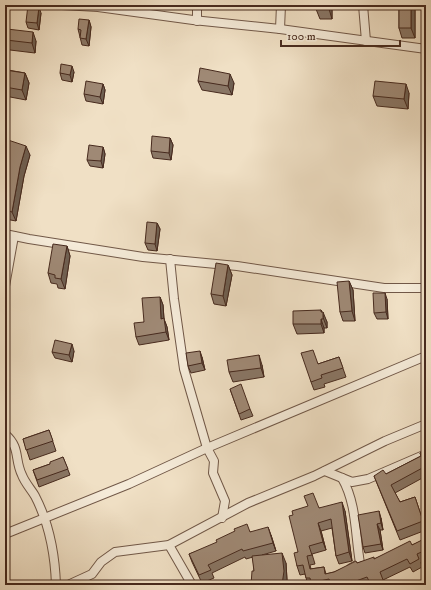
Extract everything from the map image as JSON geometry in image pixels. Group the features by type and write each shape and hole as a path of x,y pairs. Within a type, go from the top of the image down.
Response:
{"street":[{"path":"62,5 100,6 197,21 280,29 426,49"},
{"path":"197,5 197,21"},
{"path":"280,29 281,5"},
{"path":"363,5 366,41"},
{"path":"5,234 170,259 237,266 384,288 426,288"},
{"path":"5,286 14,236"},
{"path":"170,259 184,369 207,448 214,461 213,473 225,501 222,518"},
{"path":"5,534 43,517 122,487 207,448 426,356"},
{"path":"68,585 85,582 101,562 115,552 169,545 248,504 325,470 385,441 426,424"},
{"path":"5,434 13,442 22,475 36,497 43,517 56,559 56,585"},
{"path":"325,470 352,482 368,479 426,454"},
{"path":"342,478 348,488 353,511 360,563 345,571"},
{"path":"169,545 192,585"}],"building":[{"path":"28,5 39,7 37,23 26,22"},
{"path":"316,5 329,5 329,9 316,9"},
{"path":"399,5 411,5 411,28 399,28"},
{"path":"79,19 89,20 86,39 80,38 81,30 78,29"},
{"path":"7,29 33,32 32,43 6,40"},
{"path":"61,64 72,66 70,75 60,73"},
{"path":"200,68 230,74 228,86 198,81"},
{"path":"5,70 25,73 22,90 5,87"},
{"path":"86,81 103,84 100,97 84,94"},
{"path":"375,81 406,84 404,99 373,96"},
{"path":"152,136 170,138 169,153 151,151"},
{"path":"5,139 26,146 20,167 12,212 5,210"},
{"path":"89,145 103,147 101,161 87,160"},
{"path":"147,222 157,223 155,244 145,243"},
{"path":"53,244 67,246 61,279 55,278 55,275 48,273"},
{"path":"216,263 228,265 223,296 211,294"},
{"path":"349,281 352,311 340,312 337,282"},
{"path":"373,293 385,293 386,312 374,313"},
{"path":"160,297 161,319 164,318 166,332 136,337 134,323 144,322 142,298"},
{"path":"321,310 321,312 323,312 323,319 321,319 321,324 293,324 293,311"},
{"path":"55,340 72,344 69,355 52,352"},
{"path":"313,350 318,364 339,357 343,368 321,375 322,378 311,382 301,353"},
{"path":"200,351 202,363 188,366 186,353"},
{"path":"259,355 261,368 229,372 227,360"},
{"path":"241,384 250,409 239,414 230,389"},
{"path":"49,430 53,441 26,450 23,439"},
{"path":"426,449 426,466 391,485 400,502 415,497 423,521 397,531 374,476 383,470 386,474 421,456 420,453"},
{"path":"63,457 68,469 37,480 33,470 50,464 50,462"},
{"path":"313,493 319,508 342,502 349,552 336,556 331,519 318,523 323,542 309,546 312,555 307,556 310,569 324,567 325,574 334,572 356,561 357,563 374,557 374,559 410,541 412,545 426,538 426,550 417,554 419,559 410,564 407,559 380,572 385,585 371,585 367,577 345,585 332,585 329,579 311,583 310,578 306,578 303,565 297,566 294,553 298,552 289,516 293,515 292,511 308,506 304,496"},
{"path":"379,511 381,523 377,524 381,544 363,547 358,515"},
{"path":"247,524 250,532 268,527 273,543 243,551 242,549 208,565 211,570 199,575 189,554 217,542 216,540 235,531 234,529"},
{"path":"282,553 284,571 282,585 251,585 252,571 254,571 252,556"}]}
